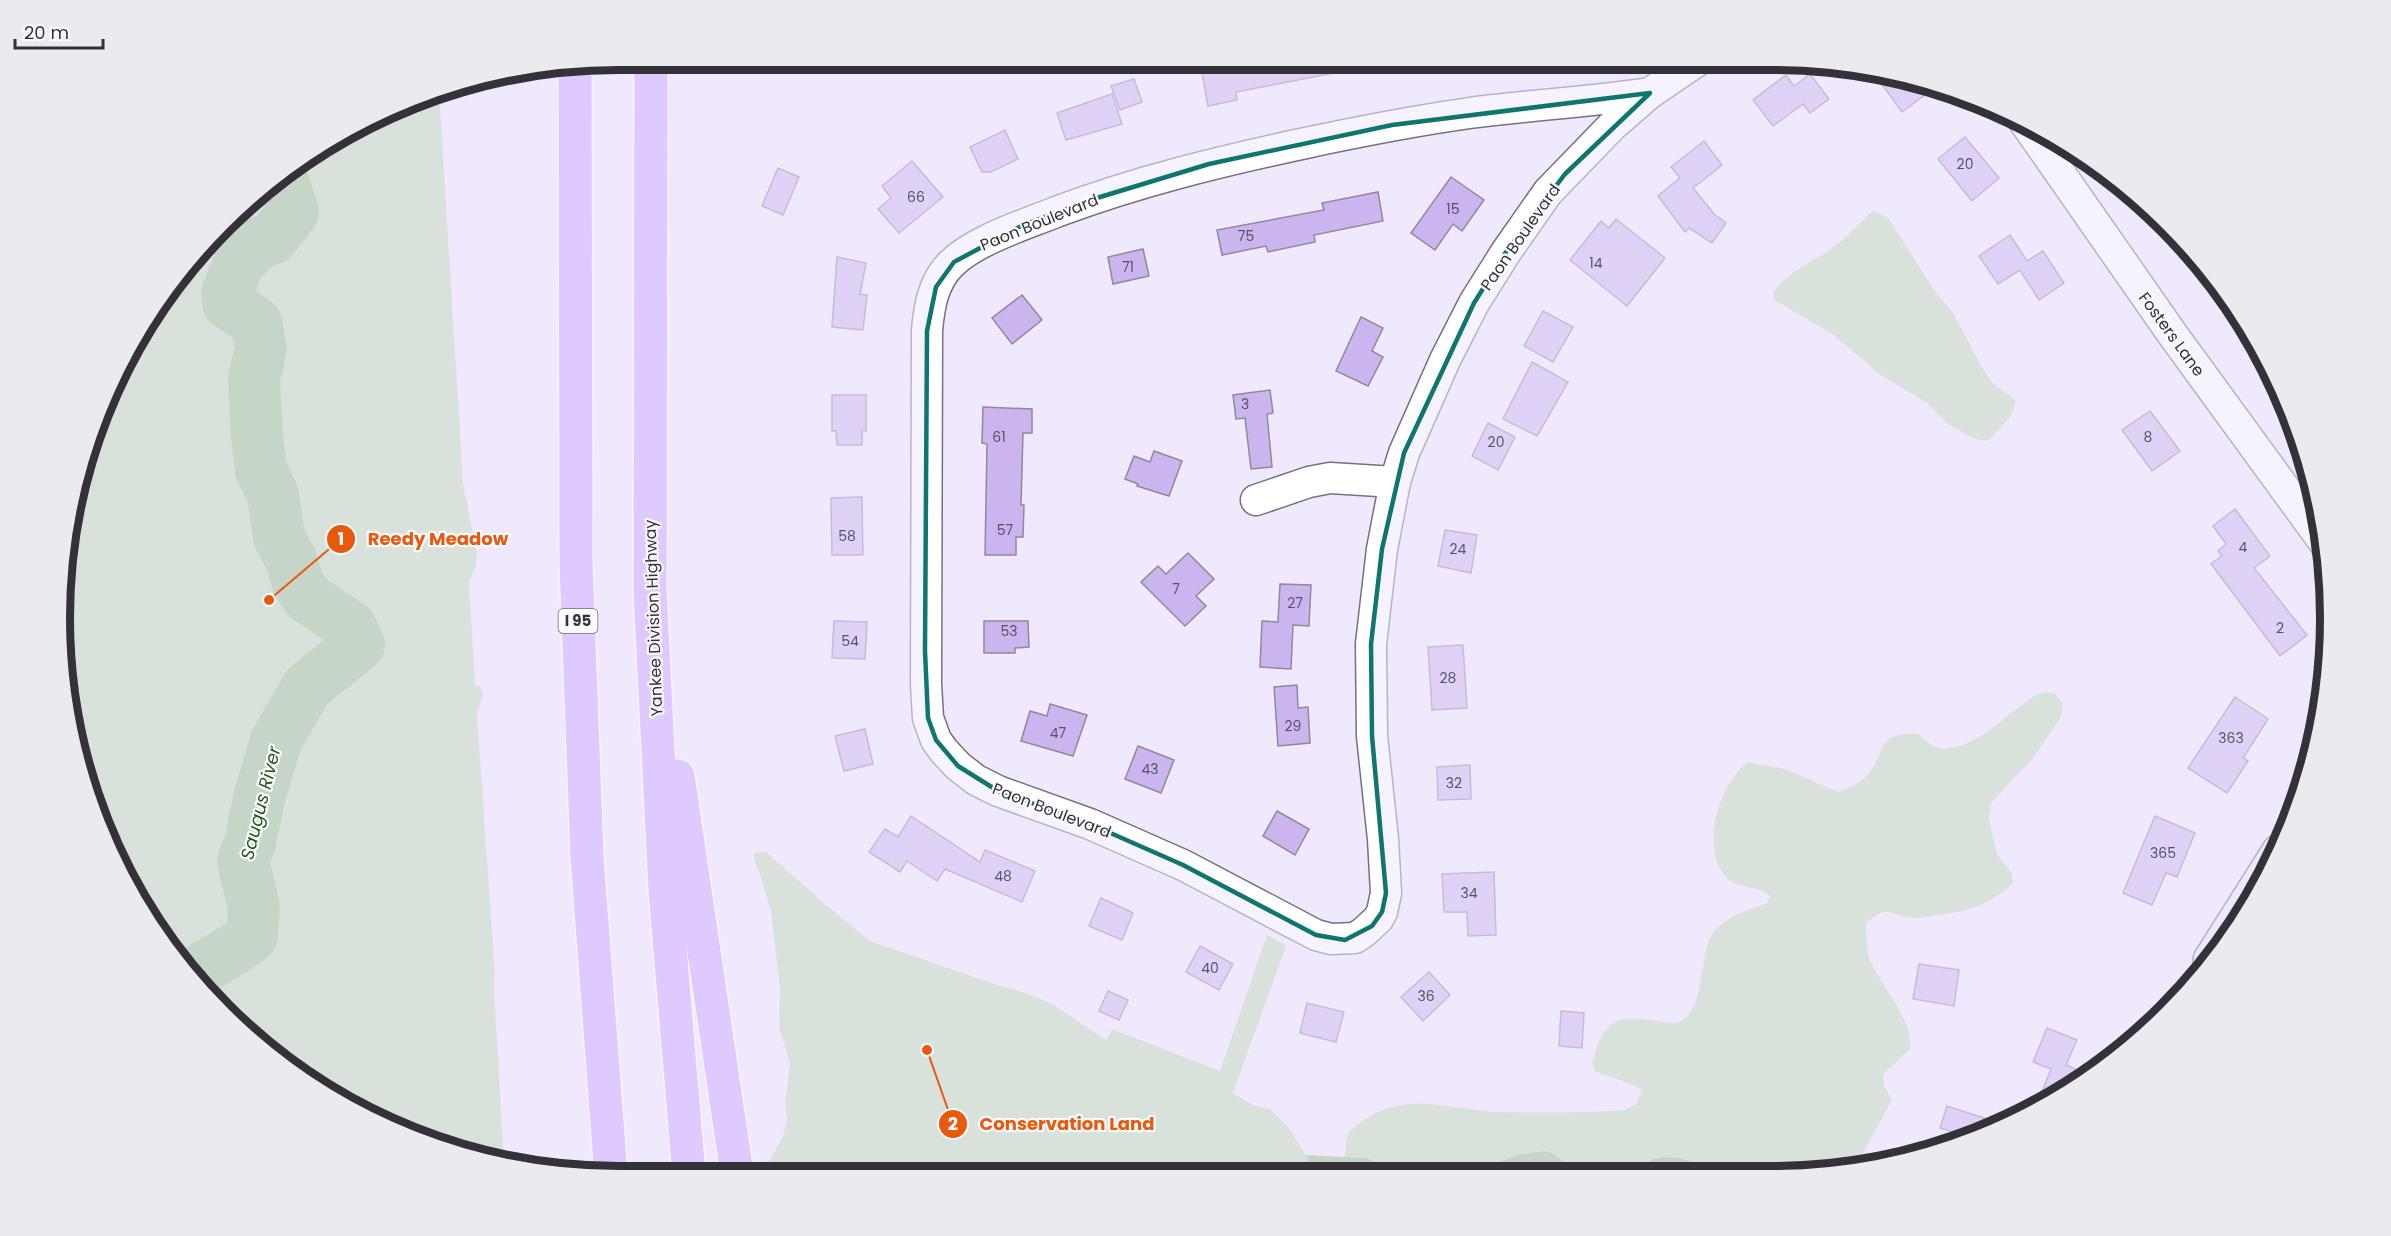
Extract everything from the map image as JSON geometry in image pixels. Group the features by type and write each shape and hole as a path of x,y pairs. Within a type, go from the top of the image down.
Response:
{"highway":[{"name":"Yankee Division Highway","path":"651,70 650,590 665,889 687,1166"},
{"name":"I 95","path":"575,73 576,562 587,857 610,1166"},
{"path":"650,590 736,1166"}],"street":[{"name":"Paon Boulevard","path":"1650,93 1497,110 1392,125 1209,164 1154,179 1066,209 990,241 954,262 936,287 929,310 927,331 925,651 928,718 936,740 958,766 976,780 998,791 1090,824 1173,861 1316,935 1332,939 1355,938 1378,919 1386,893 1372,736 1371,644 1382,549 1395,482 1408,444 1445,360 1474,303 1548,192 1612,126 1650,93 1684,70"},
{"name":"Fosters Lane","path":"2036,138 2167,326 2313,527"},
{"path":"1256,500 1309,482 1330,478 1395,482"}],"highlighted area":[{"path":"1650,93 1565,174 1506,252 1474,303 1404,453 1382,549 1371,644 1372,736 1386,893 1382,912 1372,926 1345,940 1316,935 1183,865 1090,824 998,791 958,766 936,740 928,718 925,651 927,331 936,287 954,262 1023,225 1087,201 1209,164 1392,125"}],"shaded area":[{"path":"440,101 463,483 477,554 475,569 469,581 475,685 480,686 483,695 477,714 495,975 503,1153 442,1136 376,1109 314,1073 257,1030 206,979 184,951 144,892 127,860 112,828 89,760 75,689 72,654 70,618 75,547 89,476 112,408 144,344 163,314 206,257 257,206 285,184 344,144 408,112"},
{"path":"1874,210 1889,219 1936,293 1952,311 1993,383 2016,401 2011,416 1988,441 1975,439 1949,425 1928,404 1878,373 1831,333 1774,300 1773,293 1786,278 1841,241"},
{"path":"2042,693 2054,693 2063,703 2061,717 2034,757 1991,803 1989,819 1997,854 2012,874 2013,883 1996,897 1968,909 1916,918 1885,912 1866,923 1870,960 1901,1013 1911,1048 1883,1074 1884,1085 1892,1100 1860,1158 1773,1166 1707,1166 1682,1158 1653,1159 1639,1166 1568,1166 1556,1155 1517,1155 1488,1166 1382,1166 1367,1158 1345,1157 1347,1136 1352,1130 1365,1119 1398,1106 1430,1104 1498,1112 1594,1112 1626,1110 1637,1103 1642,1090 1596,1072 1592,1063 1606,1029 1620,1020 1642,1019 1671,1023 1679,1022 1689,1014 1699,990 1711,936 1729,919 1767,903 1770,896 1760,890 1738,885 1728,879 1719,867 1714,852 1713,835 1716,818 1721,801 1737,772 1747,762 1785,769 1838,792 1855,785 1866,777 1889,739 1905,734 1918,734 1939,748 1955,747 1980,736 2025,702"},
{"path":"766,852 870,941 1032,995 1069,1015 1106,1040 1112,1029 1220,1071 1267,935 1286,946 1233,1093 1255,1106 1270,1109 1288,1127 1310,1166 768,1166 783,1137 787,1120 785,1105 790,1063 779,1027 780,989 771,912 755,863 754,853"},
{"path":"1546,1151 1556,1155 1568,1166 1488,1166 1517,1155"},
{"path":"1306,1155 1367,1158 1382,1166 1310,1166"},
{"path":"1681,1158 1707,1166 1639,1166 1653,1159"}],"building":[{"path":"1218,70 1339,70 1339,72 1236,92 1237,100 1208,106 1202,73"},
{"path":"1810,74 1829,99 1810,113 1803,104 1773,126 1753,100 1786,75 1794,86"},
{"path":"1134,79 1142,102 1120,110 1111,86"},
{"path":"1879,81 1928,93 1902,112"},
{"path":"1112,94 1122,124 1066,140 1057,113"},
{"path":"1005,130 1018,159 991,172 982,172 970,147"},
{"path":"1965,137 1999,178 1972,201 1938,159"},
{"path":"1704,141 1722,165 1693,188 1714,214 1726,223 1712,243 1689,228 1685,232 1658,196 1680,178 1671,167"},
{"path":"912,161 943,197 899,233 878,209 891,198 882,186"},
{"path":"778,168 799,177 783,215 762,206"},
{"path":"1451,177 1484,200 1462,231 1453,224 1435,250 1411,233"},
{"path":"1378,192 1383,221 1314,235 1315,242 1268,252 1266,246 1222,255 1217,230 1324,210 1322,203"},
{"path":"1616,219 1665,258 1627,306 1570,260 1601,221 1609,228"},
{"path":"2010,235 2027,261 2043,251 2064,283 2039,300 2020,270 1998,284 1979,256"},
{"path":"1143,249 1149,276 1113,284 1108,257"},
{"path":"837,257 866,263 860,294 867,295 863,330 832,327"},
{"path":"1022,295 1042,320 1012,344 992,318"},
{"path":"1543,311 1573,327 1553,362 1524,346"},
{"path":"1361,317 1383,328 1372,351 1383,357 1368,386 1336,371"},
{"path":"1532,362 1568,382 1537,436 1503,419"},
{"path":"1270,390 1273,413 1267,414 1272,467 1251,469 1245,418 1236,419 1233,395"},
{"path":"832,395 866,395 866,431 862,430 862,445 837,445 836,431 832,431"},
{"path":"983,407 1032,409 1032,433 1023,433 1021,505 1024,505 1023,537 1016,537 1016,555 985,555 987,444 982,443"},
{"path":"2150,411 2180,451 2152,471 2122,430"},
{"path":"1488,423 1515,437 1498,470 1472,456"},
{"path":"1154,451 1182,461 1169,496 1137,486 1138,484 1125,479 1134,456 1150,462"},
{"path":"862,497 863,555 832,555 831,498"},
{"path":"2235,509 2270,556 2254,568 2307,635 2280,656 2211,564 2222,556 2218,551 2226,544 2213,526"},
{"path":"1445,530 1477,535 1471,573 1438,566"},
{"path":"1188,553 1214,579 1196,596 1206,606 1185,626 1141,582 1158,566 1166,574"},
{"path":"1280,584 1311,585 1309,626 1293,625 1291,669 1260,667 1262,621 1278,622"},
{"path":"834,621 867,622 865,659 832,658"},
{"path":"984,621 1028,621 1029,647 1015,648 1015,653 984,653"},
{"path":"1463,645 1467,708 1432,710 1428,647"},
{"path":"1297,685 1298,708 1308,707 1310,743 1278,746 1274,687"},
{"path":"2235,697 2268,719 2243,758 2248,761 2227,793 2188,768"},
{"path":"1050,704 1087,715 1073,756 1021,741 1030,711 1047,716"},
{"path":"865,729 873,764 844,771 835,736"},
{"path":"1138,746 1174,760 1161,793 1125,779"},
{"path":"1470,765 1471,799 1438,800 1437,767"},
{"path":"1277,811 1309,829 1295,855 1263,836"},
{"path":"911,816 980,862 985,850 1035,871 1022,902 945,869 937,881 907,861 900,872 869,852 885,829 898,837"},
{"path":"2155,816 2195,833 2177,877 2166,873 2152,905 2123,893"},
{"path":"1494,872 1496,935 1468,936 1467,912 1444,912 1442,874"},
{"path":"1101,898 1133,913 1122,940 1089,926"},
{"path":"1200,946 1233,964 1219,990 1186,972"},
{"path":"1919,964 1959,970 1954,1006 1913,999"},
{"path":"1429,972 1450,995 1423,1021 1401,997"},
{"path":"1108,991 1128,1000 1119,1020 1099,1011"},
{"path":"1307,1003 1344,1012 1336,1042 1300,1033"},
{"path":"1561,1011 1584,1013 1582,1048 1559,1046"},
{"path":"2047,1028 2077,1040 2066,1065 2080,1071 2040,1096 2051,1069 2033,1062"},
{"path":"1947,1106 1991,1120 1958,1133 1940,1128"}],"waterway":[{"name":"Saugus River","path":"199,970 252,936 254,907 243,861 250,843 259,798 276,741 307,687 359,645 351,627 308,598 298,584 292,562 279,537 273,495 261,470 257,437 254,379 261,348 256,323 228,303 227,293 239,263 260,242 272,239 293,212 284,185"}],"place":[{"name":"Reedy Meadow","path":"269,600"},
{"name":"Conservation Land","path":"927,1050"}]}
